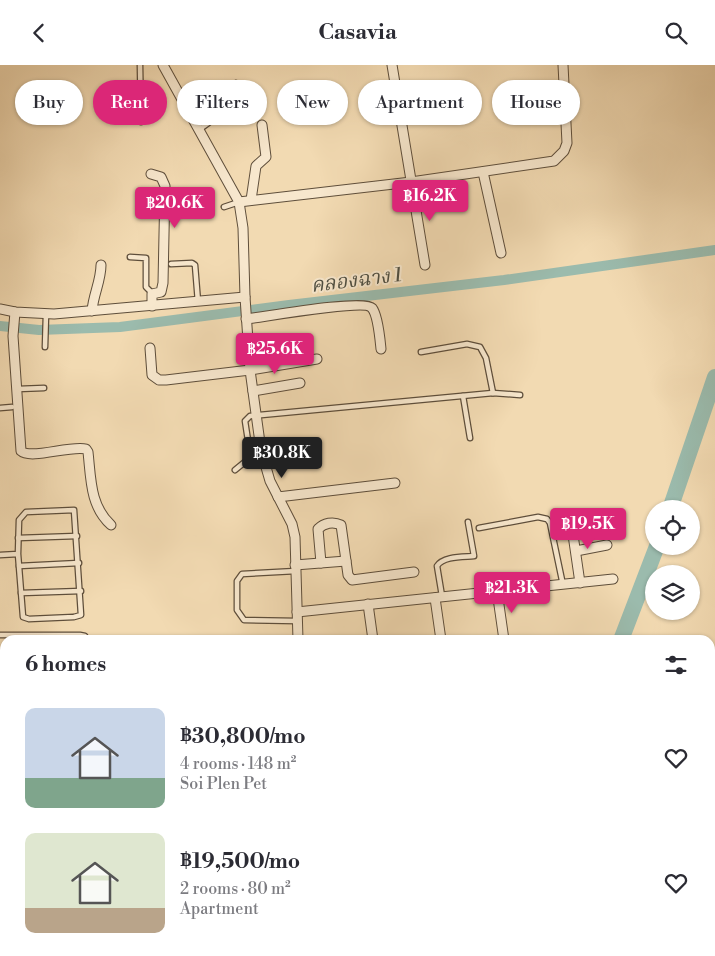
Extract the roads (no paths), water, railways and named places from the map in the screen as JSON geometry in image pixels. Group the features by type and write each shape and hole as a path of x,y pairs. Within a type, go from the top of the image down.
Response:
{"street":[{"path":"392,65 425,265"},
{"path":"239,202 547,164 560,157 567,143 563,65"},
{"path":"166,67 239,202 243,228 250,370 262,457 270,481 292,524 295,537 298,635"},
{"path":"251,200 256,166 266,157 262,125"},
{"path":"483,172 501,253"},
{"path":"151,174 161,177 165,186 163,283 161,293 152,295 152,306"},
{"path":"92,311 93,298 100,279 101,265"},
{"path":"0,309 15,315 45,317 245,297"},
{"path":"246,319 347,305 369,306 375,315 381,349"},
{"path":"15,315 13,329 20,445 23,453 86,449 88,452 94,502 100,514 111,525"},
{"path":"150,348 151,371 155,378 159,380 184,379 317,359"},
{"path":"254,391 300,383"},
{"path":"278,497 395,483"},
{"path":"571,521 580,583"},
{"path":"321,563 318,529 322,525 332,523 341,525 348,575 352,580 414,572"},
{"path":"576,551 607,545"},
{"path":"295,568 346,561"},
{"path":"297,611 613,579"},
{"path":"497,591 503,635"},
{"path":"439,598 441,635"},
{"path":"368,605 372,635"}],"lane":[{"path":"140,65 140,80"},
{"path":"200,129 205,125"},
{"path":"224,207 239,202"},
{"path":"130,257 146,258 146,287 152,295"},
{"path":"170,264 192,263 195,265 198,302"},
{"path":"45,317 45,347"},
{"path":"421,352 467,343 480,347 486,358 493,393"},
{"path":"18,389 44,388"},
{"path":"251,460 245,421 246,417 257,414 493,393 520,395"},
{"path":"464,396 470,438"},
{"path":"0,408 12,407"},
{"path":"235,470 242,463 262,457"},
{"path":"72,509 75,511 81,591 82,612 80,616 29,619 23,617 18,566 18,538 19,520 26,512 72,509"},
{"path":"479,528 538,517 547,519 550,523 563,585"},
{"path":"439,598 437,566 440,562 445,559 474,555 468,522"},
{"path":"18,538 77,537"},
{"path":"0,555 18,555"},
{"path":"18,566 79,563"},
{"path":"295,568 242,574 237,581 237,610 244,621 297,621"},
{"path":"21,593 81,591"},
{"path":"0,635 80,635"}],"waterway":[{"name":"คลองฉาง 1","path":"0,326 39,330 120,327 504,280 715,250"},
{"path":"673,500 715,377"},
{"path":"623,635 654,555"}]}
